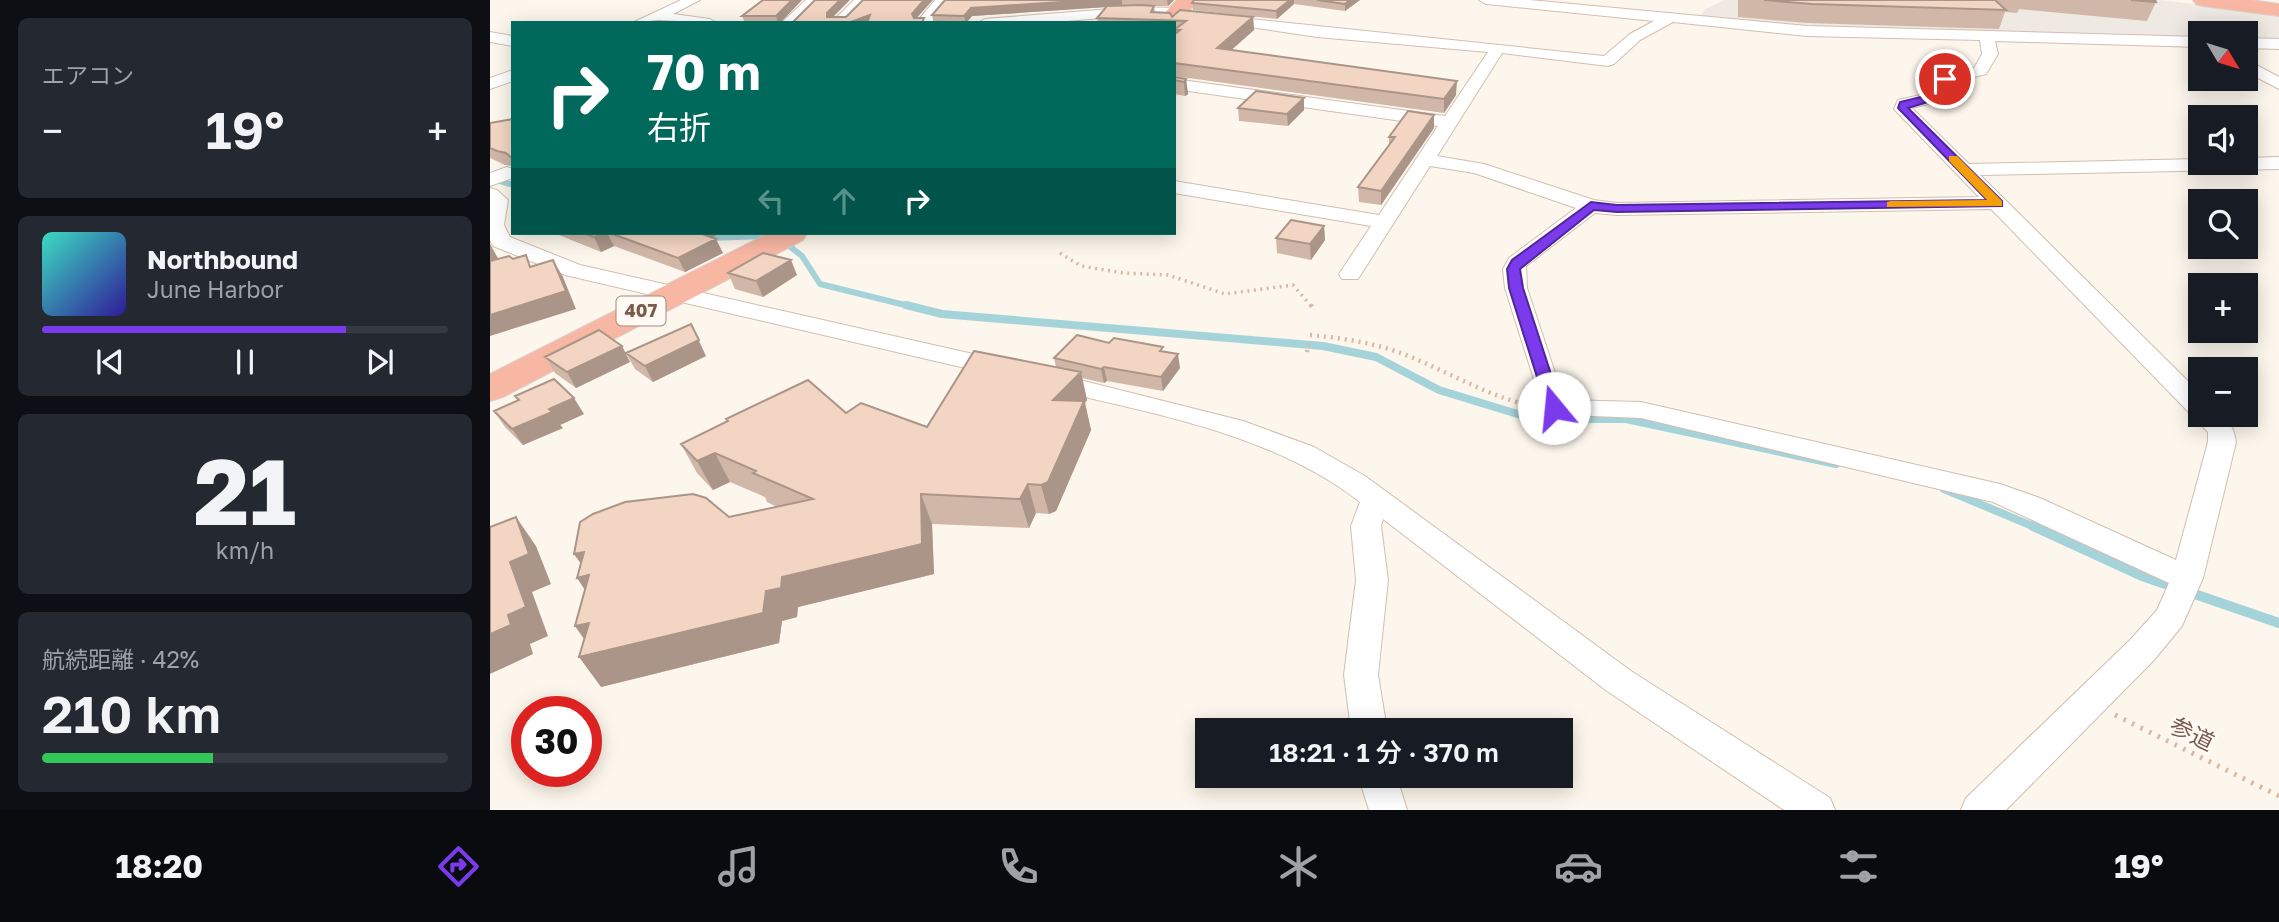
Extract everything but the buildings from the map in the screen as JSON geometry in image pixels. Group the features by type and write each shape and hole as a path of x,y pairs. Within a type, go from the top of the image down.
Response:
{"highway":[{"path":"2203,0 2279,7"},
{"path":"2242,0 2279,7"},
{"name":"407","path":"490,389 788,235"}],"street":[{"path":"644,21 693,0"},
{"path":"790,21 814,0"},
{"path":"840,21 862,0"},
{"path":"925,21 943,0"},
{"path":"1486,0 1807,31 2188,42"},
{"path":"1010,21 1136,11 1184,14 1317,32 1608,61 1635,37 1668,19"},
{"path":"657,15 697,21"},
{"path":"490,37 511,41"},
{"path":"1987,37 1990,54 1980,71 1945,79 1942,95 1902,106 2188,396"},
{"path":"2258,43 2279,44"},
{"path":"1350,274 1498,48"},
{"path":"2258,72 2279,84"},
{"path":"490,84 511,76"},
{"path":"1176,84 1449,122"},
{"path":"1426,160 1508,177 1591,206 1617,209 1997,203"},
{"path":"1965,170 2279,163"},
{"path":"1176,187 1385,222"},
{"path":"492,206 501,241 573,270 947,354 1233,427 1304,454 1376,499 1619,681 1816,810"},
{"path":"1591,206 1517,263 1514,269 1516,288 1554,408 1641,410 2000,494 2030,505 2187,578"},
{"path":"513,265 537,257"},
{"path":"1980,810 2142,650 2170,617 2187,578 2222,442 2221,430 2218,427"},
{"path":"1367,718 1361,675 1372,580 1366,526 1376,499"},
{"path":"1381,788 1388,810"}],"path":[{"path":"1060,253 1081,266 1168,275 1225,294 1293,285 1314,309"},
{"path":"1307,352 1310,337 1341,338 1387,348 1509,401 1554,408"},
{"name":"参道","path":"2089,702 2279,796"}],"shaded area":[{"path":"1725,0 2161,0 2279,15 2279,41 2258,40 2258,21 2188,21 2188,38 1842,30 1699,19 1705,9"}],"waterway":[{"path":"490,178 511,184"},
{"path":"709,238 765,236"},
{"path":"788,245 802,256 820,284 913,307"},
{"path":"906,305 942,314 1323,346 1376,357 1439,390 1534,419 1626,419 1836,464"},
{"path":"1944,489 2037,528"},
{"path":"2033,526 2142,576 2279,623"}],"slow traffic":[{"path":"1891,205 1997,203 1953,158"}],"route":[{"path":"1554,408 1516,288 1514,269 1517,263 1591,206 1617,209 1997,203 1902,106 1942,95 1945,79"}]}
